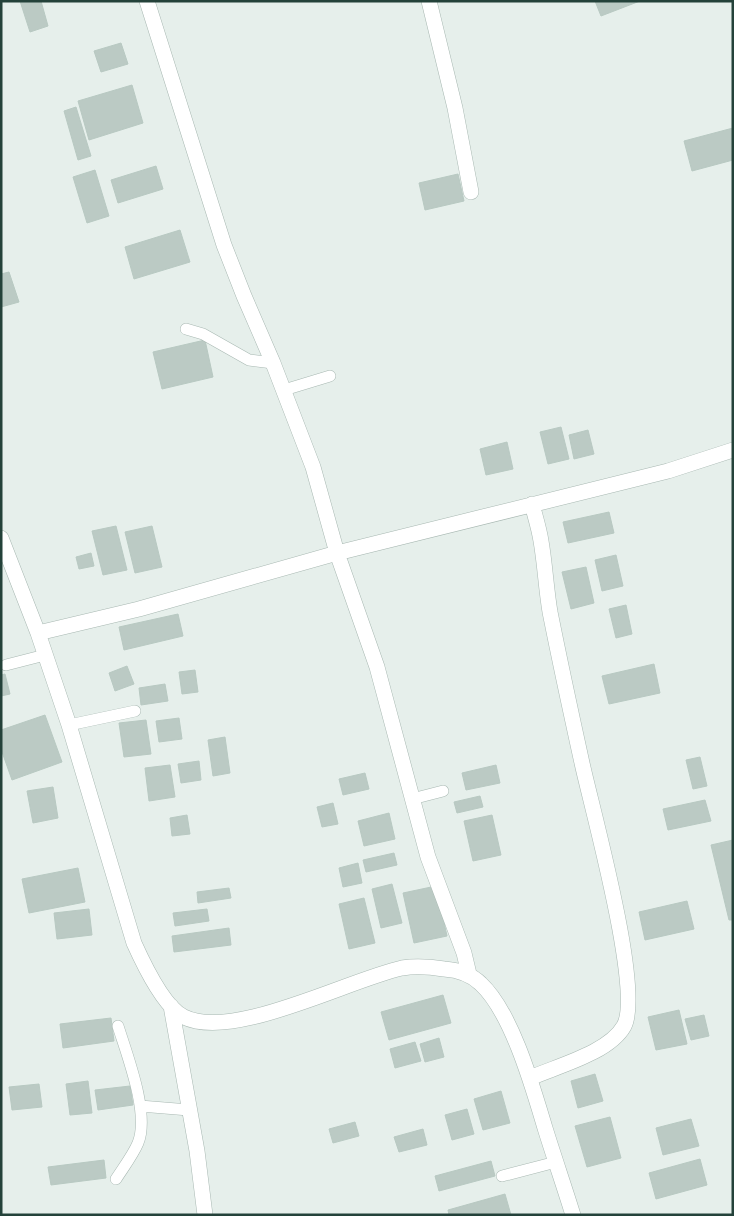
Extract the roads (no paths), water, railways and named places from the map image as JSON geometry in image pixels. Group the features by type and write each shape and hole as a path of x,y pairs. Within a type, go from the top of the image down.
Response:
{"street":[{"path":"148,1 224,245 274,364 313,467 337,553 377,667 428,857 464,953 469,974"},
{"path":"429,1 455,108 471,192"},
{"path":"38,633 139,609 337,553 668,471 733,450"},
{"path":"530,1078 592,1052 611,1041 623,1026 627,1017 628,1000 626,970 616,911 582,764 550,609 540,539 532,504"},
{"path":"1,538 38,633 69,725 134,942 144,965 170,1006 183,1017 196,1021 224,1023 270,1012 403,968 429,967 450,969 469,974 482,984 494,999 508,1025 530,1078 574,1215"},
{"path":"170,1006 197,1151 204,1215"}],"lane":[{"path":"186,330 203,334 249,360 274,364"},
{"path":"284,390 330,376"},
{"path":"6,665 45,654"},
{"path":"69,725 135,710"},
{"path":"412,799 443,791"},
{"path":"116,1179 138,1143 142,1129 140,1106 130,1062 118,1026"},
{"path":"140,1106 189,1110"},
{"path":"502,1176 556,1162"}]}
